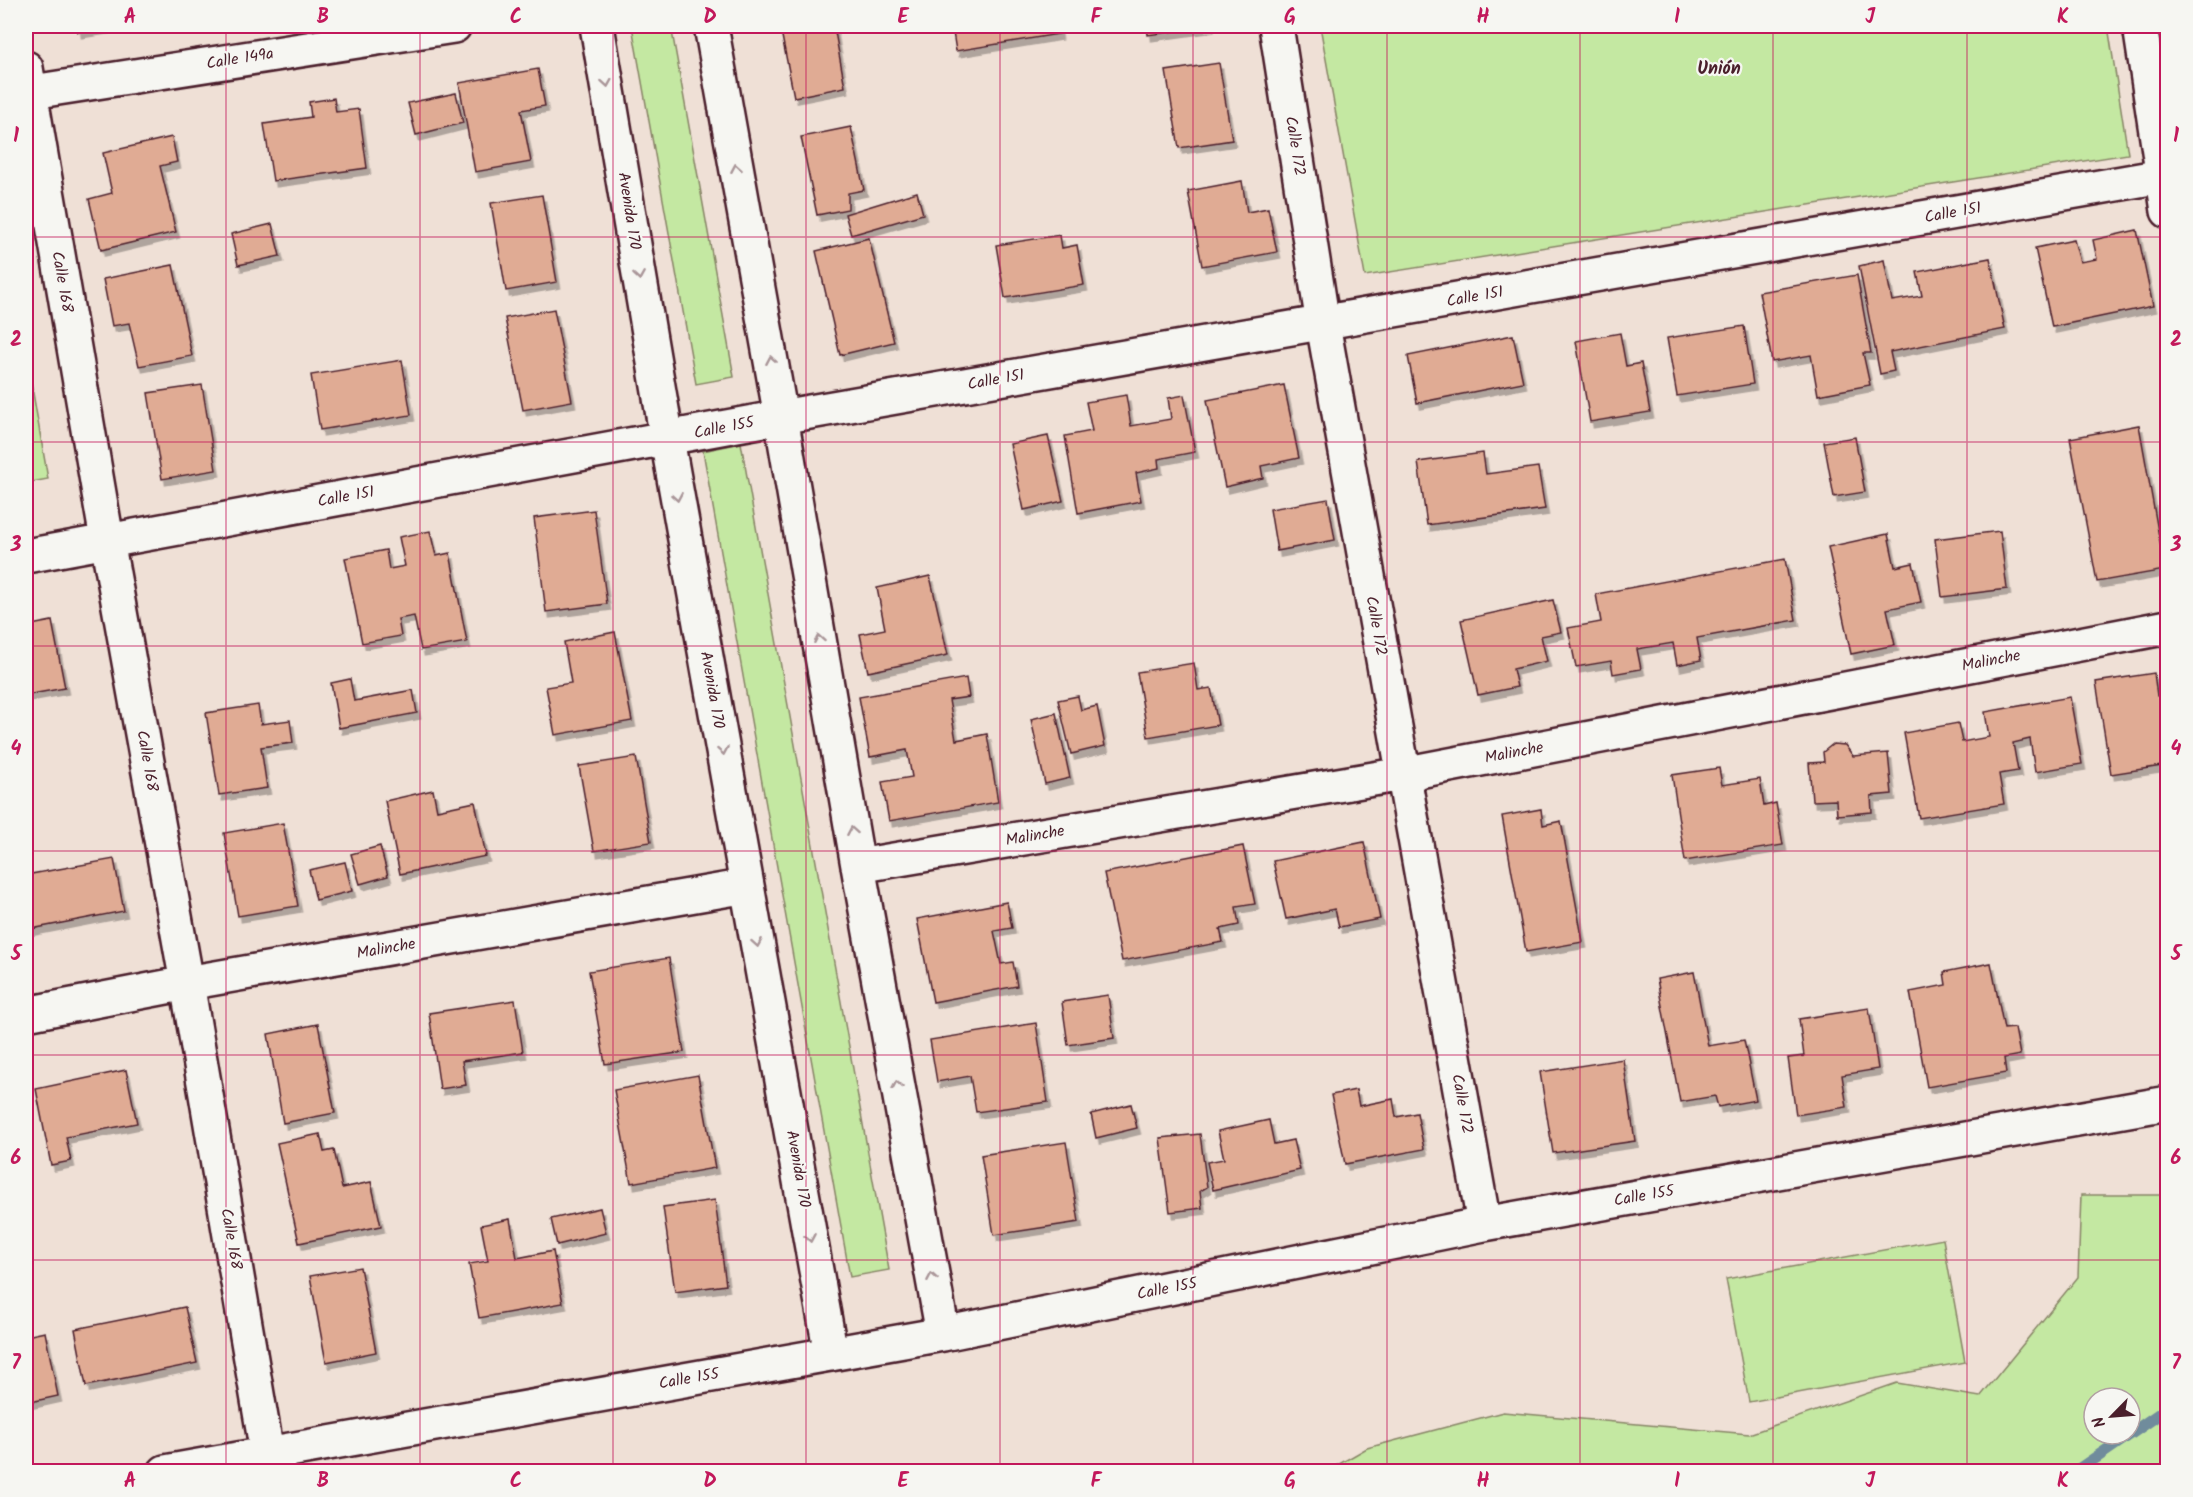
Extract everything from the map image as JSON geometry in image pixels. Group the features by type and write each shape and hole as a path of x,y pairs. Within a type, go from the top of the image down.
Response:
{"street":[{"name":"Calle 149a","path":"27,84 454,26"},
{"name":"Avenida 170","path":"597,26 667,439 831,1354"},
{"path":"711,26 782,417 858,866 943,1334"},
{"name":"Calle 172","path":"1275,26 1323,324 1484,1224"},
{"path":"2140,26 2168,211"},
{"name":"Calle 168","path":"27,84 106,540 187,983 267,1454"},
{"name":"Calle 151","path":"782,417 2164,175"},
{"name":"Calle 155","path":"667,439 782,417"},
{"name":"Calle 151","path":"26,556 667,439"},
{"name":"Malinche","path":"858,866 1403,774 2168,627"},
{"name":"Malinche","path":"26,1014 187,983 747,886"},
{"name":"Calle 155","path":"165,1472 943,1334 1484,1224 2168,1103"}],"green space":[{"path":"632,26 671,26 734,377 696,384"},
{"path":"1320,26 2108,26 2128,154 1365,276"},
{"path":"26,353 48,479 26,483"},
{"path":"741,443 889,1270 850,1277 703,451"},
{"path":"2081,1195 2167,1195 2167,1471 1327,1471 1367,1448 1503,1412 1749,1434 1897,1383 1980,1397 2078,1277"},
{"path":"1943,1239 1965,1362 1749,1402 1726,1279"}],"building":[{"path":"77,26 116,26 78,32"},
{"path":"780,26 834,26 845,87 794,97"},
{"path":"952,26 1058,26 1059,34 956,51"},
{"path":"1147,26 1211,26 1148,35"},
{"path":"1219,63 1232,140 1179,148 1166,71"},
{"path":"538,69 545,106 521,110 531,162 475,172 459,83"},
{"path":"456,93 463,123 416,135 408,103"},
{"path":"334,98 336,112 359,109 367,168 273,181 264,124 311,117 309,102"},
{"path":"851,127 864,190 848,193 848,209 817,215 801,137"},
{"path":"172,137 177,162 160,166 176,232 101,250 89,199 112,193 103,153"},
{"path":"1242,181 1247,212 1268,208 1277,252 1202,266 1188,191"},
{"path":"917,192 923,214 851,235 845,214"},
{"path":"542,195 557,282 506,291 491,203"},
{"path":"272,224 280,256 238,265 231,234"},
{"path":"2137,230 2153,306 2052,327 2035,248 2074,240 2080,262 2097,259 2093,240"},
{"path":"1060,235 1062,248 1077,245 1084,285 1005,298 996,245"},
{"path":"869,238 894,342 840,355 816,251"},
{"path":"1990,258 2005,329 1890,352 1894,371 1880,374 1859,266 1884,260 1892,301 1922,296 1917,272"},
{"path":"173,265 192,356 139,366 129,323 112,326 103,279"},
{"path":"1857,275 1871,353 1863,353 1870,385 1818,395 1811,355 1772,362 1759,292"},
{"path":"554,309 572,401 523,410 505,318"},
{"path":"1744,326 1753,384 1677,396 1667,338"},
{"path":"1620,333 1626,366 1641,363 1650,412 1590,422 1576,341"},
{"path":"1513,335 1523,382 1417,403 1408,356"},
{"path":"402,360 411,415 320,430 311,375"},
{"path":"202,385 216,470 162,479 148,393"},
{"path":"1284,385 1299,458 1261,466 1263,478 1225,487 1207,400"},
{"path":"1126,395 1131,426 1171,419 1168,398 1184,395 1195,452 1158,459 1159,468 1136,473 1141,501 1078,513 1065,436 1092,431 1086,402"},
{"path":"2139,425 2165,570 2097,582 2070,438"},
{"path":"1048,436 1063,501 1024,510 1010,444"},
{"path":"1855,437 1865,492 1834,497 1824,442"},
{"path":"1483,453 1486,474 1538,467 1545,509 1427,525 1418,462"},
{"path":"1328,499 1335,540 1277,551 1270,509"},
{"path":"594,510 607,604 546,612 534,518"},
{"path":"430,531 436,556 450,553 467,642 421,650 414,616 398,619 401,636 362,643 345,558 386,550 389,569 405,566 399,537"},
{"path":"2000,531 2007,589 1942,597 1935,539"},
{"path":"1888,534 1895,567 1913,563 1921,602 1887,609 1895,645 1851,654 1828,547"},
{"path":"1785,559 1796,620 1697,638 1701,660 1677,665 1673,643 1637,649 1641,669 1613,674 1611,661 1576,667 1568,628 1601,622 1596,594"},
{"path":"930,576 948,655 868,672 860,634 885,629 877,588"},
{"path":"1553,600 1561,632 1541,636 1547,661 1513,669 1517,687 1478,695 1461,620"},
{"path":"52,621 65,688 26,695 26,626"},
{"path":"615,632 632,721 555,735 546,687 571,683 564,642"},
{"path":"1194,663 1198,690 1211,688 1218,725 1148,737 1137,672"},
{"path":"2154,673 2157,696 2168,695 2168,765 2111,774 2096,682"},
{"path":"966,678 969,697 949,700 956,740 987,734 998,802 889,821 882,782 912,777 907,750 870,757 859,697"},
{"path":"350,679 354,701 413,690 417,713 339,728 331,683"},
{"path":"1078,696 1081,710 1097,706 1105,746 1071,754 1058,700"},
{"path":"2070,697 2082,764 2035,772 2030,739 2013,743 2018,771 1999,774 2004,804 1919,818 1904,733 1958,723 1962,742 1989,737 1985,712"},
{"path":"258,705 261,724 290,720 293,743 261,747 267,788 219,795 206,713"},
{"path":"1056,713 1070,778 1045,784 1031,719"},
{"path":"1833,744 1845,745 1853,756 1888,753 1892,794 1871,796 1872,812 1837,815 1836,800 1812,801 1809,763 1824,762 1823,752"},
{"path":"636,757 651,842 594,851 579,766"},
{"path":"1719,768 1722,785 1760,779 1764,806 1776,803 1783,845 1685,861 1672,775"},
{"path":"433,790 437,810 475,802 486,856 400,874 385,801"},
{"path":"1541,809 1543,825 1561,821 1583,942 1526,952 1502,816"},
{"path":"283,823 298,906 238,916 224,833"},
{"path":"1364,842 1380,919 1339,927 1335,909 1286,919 1273,861"},
{"path":"380,846 388,876 360,884 351,854"},
{"path":"1243,846 1255,904 1236,907 1239,925 1220,929 1223,942 1122,961 1104,873"},
{"path":"114,859 124,911 26,930 26,875"},
{"path":"345,862 352,891 316,900 309,870"},
{"path":"1007,902 1012,928 994,931 1001,964 1013,962 1017,986 933,1002 917,919"},
{"path":"669,958 684,1052 605,1064 589,971"},
{"path":"1991,963 2004,1029 2015,1028 2020,1055 2004,1058 2006,1073 1927,1087 1910,992 1946,985 1944,972"},
{"path":"1694,972 1708,1046 1744,1040 1756,1100 1718,1107 1715,1096 1680,1102 1657,979"},
{"path":"1108,995 1114,1038 1068,1045 1062,1002"},
{"path":"515,1000 523,1052 462,1061 466,1085 440,1089 429,1013"},
{"path":"1869,1008 1878,1069 1842,1075 1847,1107 1796,1115 1788,1058 1804,1056 1799,1019"},
{"path":"1036,1023 1048,1102 976,1112 970,1076 937,1082 930,1040"},
{"path":"318,1024 335,1113 283,1123 268,1034"},
{"path":"1623,1059 1635,1141 1553,1153 1540,1072"},
{"path":"126,1070 137,1123 66,1137 71,1161 51,1165 36,1089"},
{"path":"698,1075 715,1168 631,1183 614,1090"},
{"path":"1356,1090 1359,1106 1393,1099 1396,1117 1417,1113 1424,1149 1345,1164 1331,1095"},
{"path":"1131,1104 1137,1128 1096,1138 1091,1114"},
{"path":"1269,1120 1274,1144 1293,1140 1300,1170 1213,1190 1207,1162 1224,1159 1218,1131"},
{"path":"320,1134 324,1152 334,1150 342,1188 371,1182 381,1226 299,1243 277,1143"},
{"path":"1200,1134 1207,1187 1200,1191 1202,1208 1170,1212 1160,1138"},
{"path":"1066,1142 1079,1222 994,1235 981,1155"},
{"path":"715,1200 726,1285 675,1292 663,1207"},
{"path":"600,1208 606,1233 557,1245 551,1219"},
{"path":"510,1219 517,1258 553,1251 563,1303 479,1318 469,1264 488,1261 481,1225"},
{"path":"360,1267 376,1352 326,1362 310,1276"},
{"path":"185,1307 197,1363 86,1386 75,1329"},
{"path":"45,1332 58,1396 26,1403 26,1336"}],"waterway":[{"path":"2075,1472 2168,1408"}],"district":[{"name":"Unión","path":"1719,69"}]}
